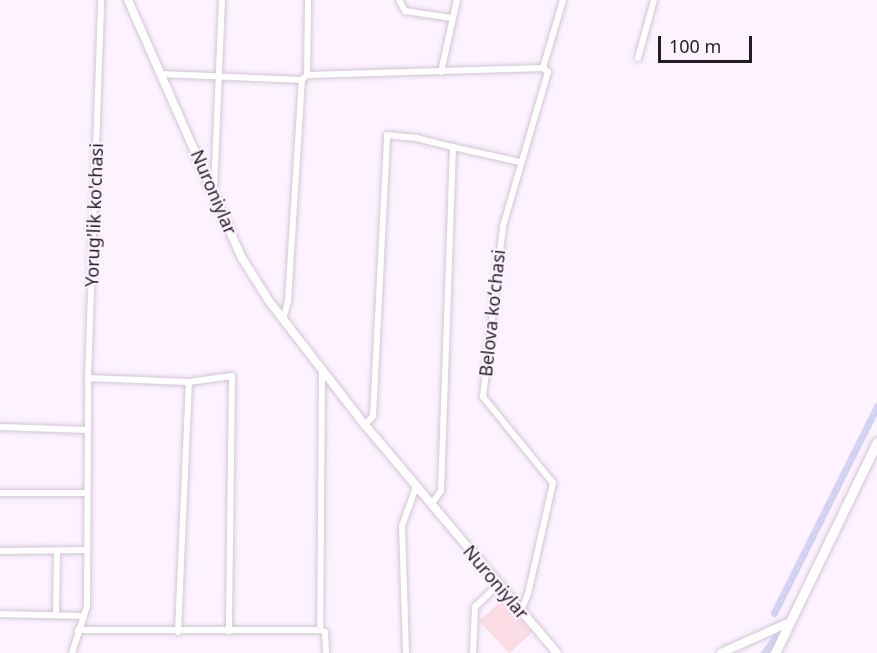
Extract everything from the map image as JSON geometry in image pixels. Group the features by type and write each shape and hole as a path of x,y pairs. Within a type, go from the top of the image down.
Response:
{"main road":[{"name":"Nuroniylar","path":"128,0 242,258 283,320 365,425 557,653"},
{"path":"775,653 877,442"},
{"path":"721,653 790,622"}],"street":[{"name":"Yorug'lik ko'chasi","path":"72,653 84,616 87,550 88,378 101,0"},
{"path":"214,191 222,0"},
{"path":"283,320 288,302 308,0"},
{"path":"399,0 405,11 452,18"},
{"path":"441,72 457,0"},
{"name":"Belova koʻchasi","path":"521,610 553,483 483,397 491,297 520,162 548,72 543,68 563,0"},
{"path":"638,58 654,0"},
{"path":"162,74 304,77 543,68"},
{"path":"365,425 373,416 387,135 520,162"},
{"path":"431,505 441,491 453,147"},
{"path":"320,630 322,371"},
{"path":"88,378 189,382 232,376 229,631"},
{"path":"178,632 189,382"},
{"path":"0,427 88,430"},
{"path":"406,653 402,526 416,487"},
{"path":"0,492 86,493"},
{"path":"0,551 87,550"},
{"path":"56,615 57,551"},
{"path":"473,653 475,607 498,585"},
{"path":"0,614 84,616"},
{"path":"78,630 178,632 320,630 325,632 326,653"}],"shaded area":[{"path":"502,600 532,632 509,653 479,621"}],"waterway":[{"path":"774,613 877,406"},
{"path":"764,653 775,638"}]}
